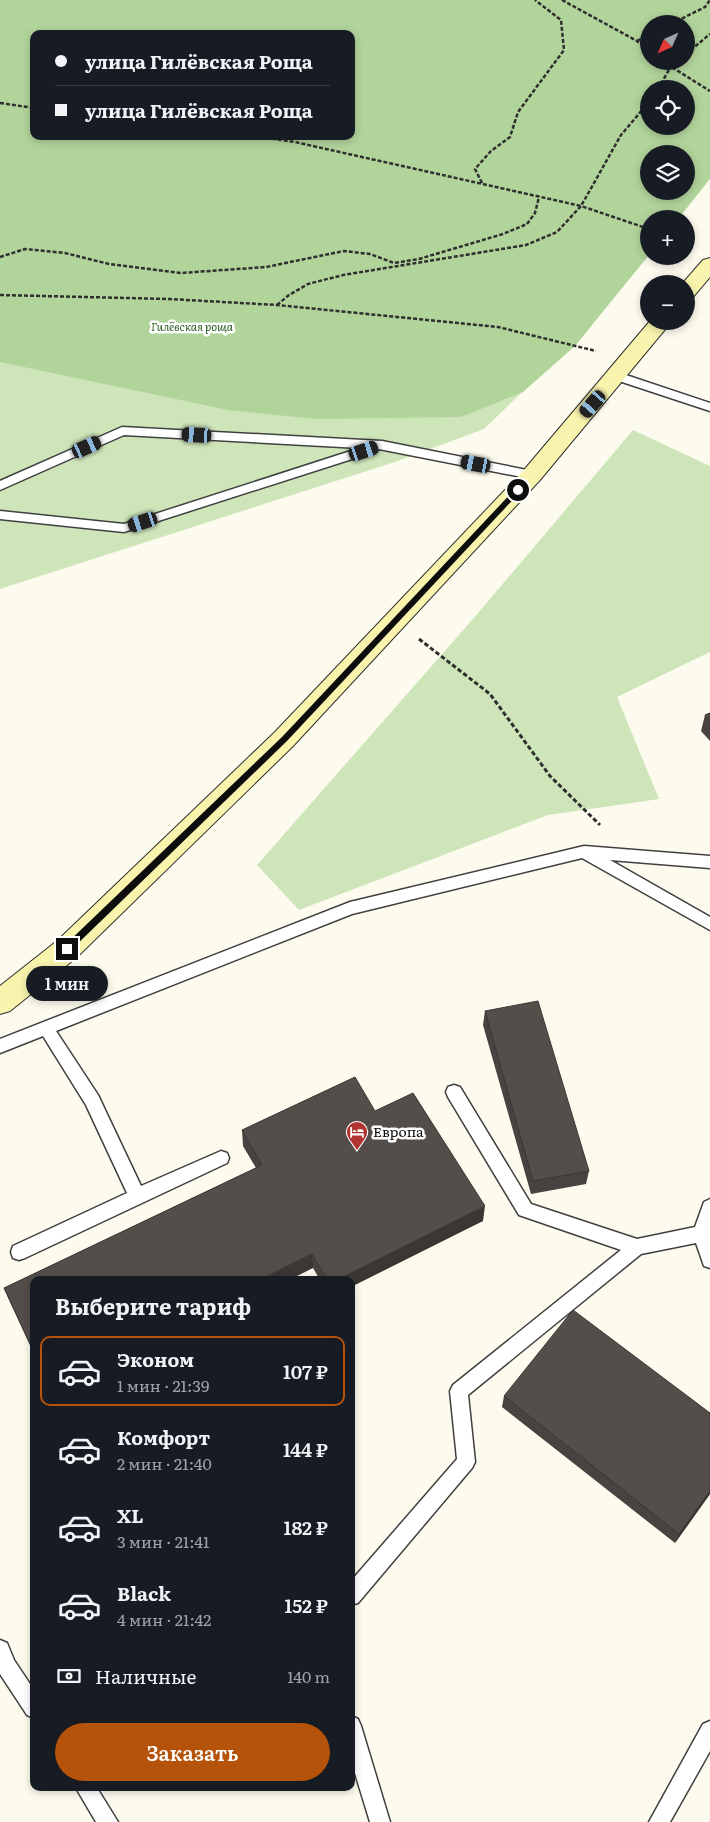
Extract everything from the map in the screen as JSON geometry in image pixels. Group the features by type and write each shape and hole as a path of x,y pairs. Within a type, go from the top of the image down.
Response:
{"street":[{"path":"695,282 710,264"},
{"path":"0,1002 67,949 256,766 396,621 532,475 655,330"}],"lane":[{"path":"624,368 710,407"},
{"path":"0,486 122,431 382,445 532,475"},
{"path":"0,515 124,528 382,445"},
{"path":"584,852 710,924"},
{"path":"0,1046 350,908 584,852 710,862"},
{"path":"46,1028 92,1100 137,1196"},
{"path":"454,1092 525,1210 637,1247"},
{"path":"19,1252 220,1158"},
{"path":"710,1207 701,1234 710,1260"},
{"path":"355,1591 466,1462 459,1391 637,1247 701,1234"},
{"path":"2,1663 30,1702"},
{"path":"659,1822 710,1731"},
{"path":"355,1739 380,1822"},
{"path":"88,1791 108,1822"}],"path":[{"path":"482,184 475,169 491,151 510,137 518,112 564,50 561,20 535,0"},
{"path":"562,0 640,43"},
{"path":"689,15 705,7 710,0"},
{"path":"695,46 710,34"},
{"path":"673,70 710,91"},
{"path":"0,103 30,107"},
{"path":"277,305 288,294 308,284 343,275 526,245 557,232 581,206 622,135 640,113"},
{"path":"281,140 581,206 640,226"},
{"path":"0,257 25,249 65,253 108,264 181,273 266,267 344,251 370,254 394,263 419,259 503,234 527,224 535,213 539,197"},
{"path":"0,295 168,299 277,305 498,327 624,368"},
{"path":"396,621 490,694 550,776 631,856"}],"green space":[{"name":"Гилёвская роща","path":"0,0 710,0 710,173 695,191 695,145 640,145 640,200 688,200 679,210 640,210 640,234 572,344 484,429 395,462 0,589"},
{"name":"Гилёвская роща","path":"0,0 710,0 710,179 695,198 695,145 640,145 640,200 693,200 685,210 640,210 641,265 575,346 523,392 461,417 316,419 228,410 0,362"},
{"path":"633,430 710,466 710,652 617,697 659,799 548,815 299,910 257,865 479,612"}],"building":[{"path":"710,713 710,721 705,715"},
{"path":"538,1001 589,1171 533,1181 485,1011"},
{"path":"355,1077 375,1111 413,1093 485,1206 345,1276 325,1276 312,1254 267,1276 30,1276 30,1343 4,1288 262,1165 242,1130"},
{"path":"573,1310 710,1413 710,1491 679,1534 504,1396"}],"place":[{"name":"Европа","path":"357,1151"}],"route":[{"path":"67,949 284,739 518,490"}]}
